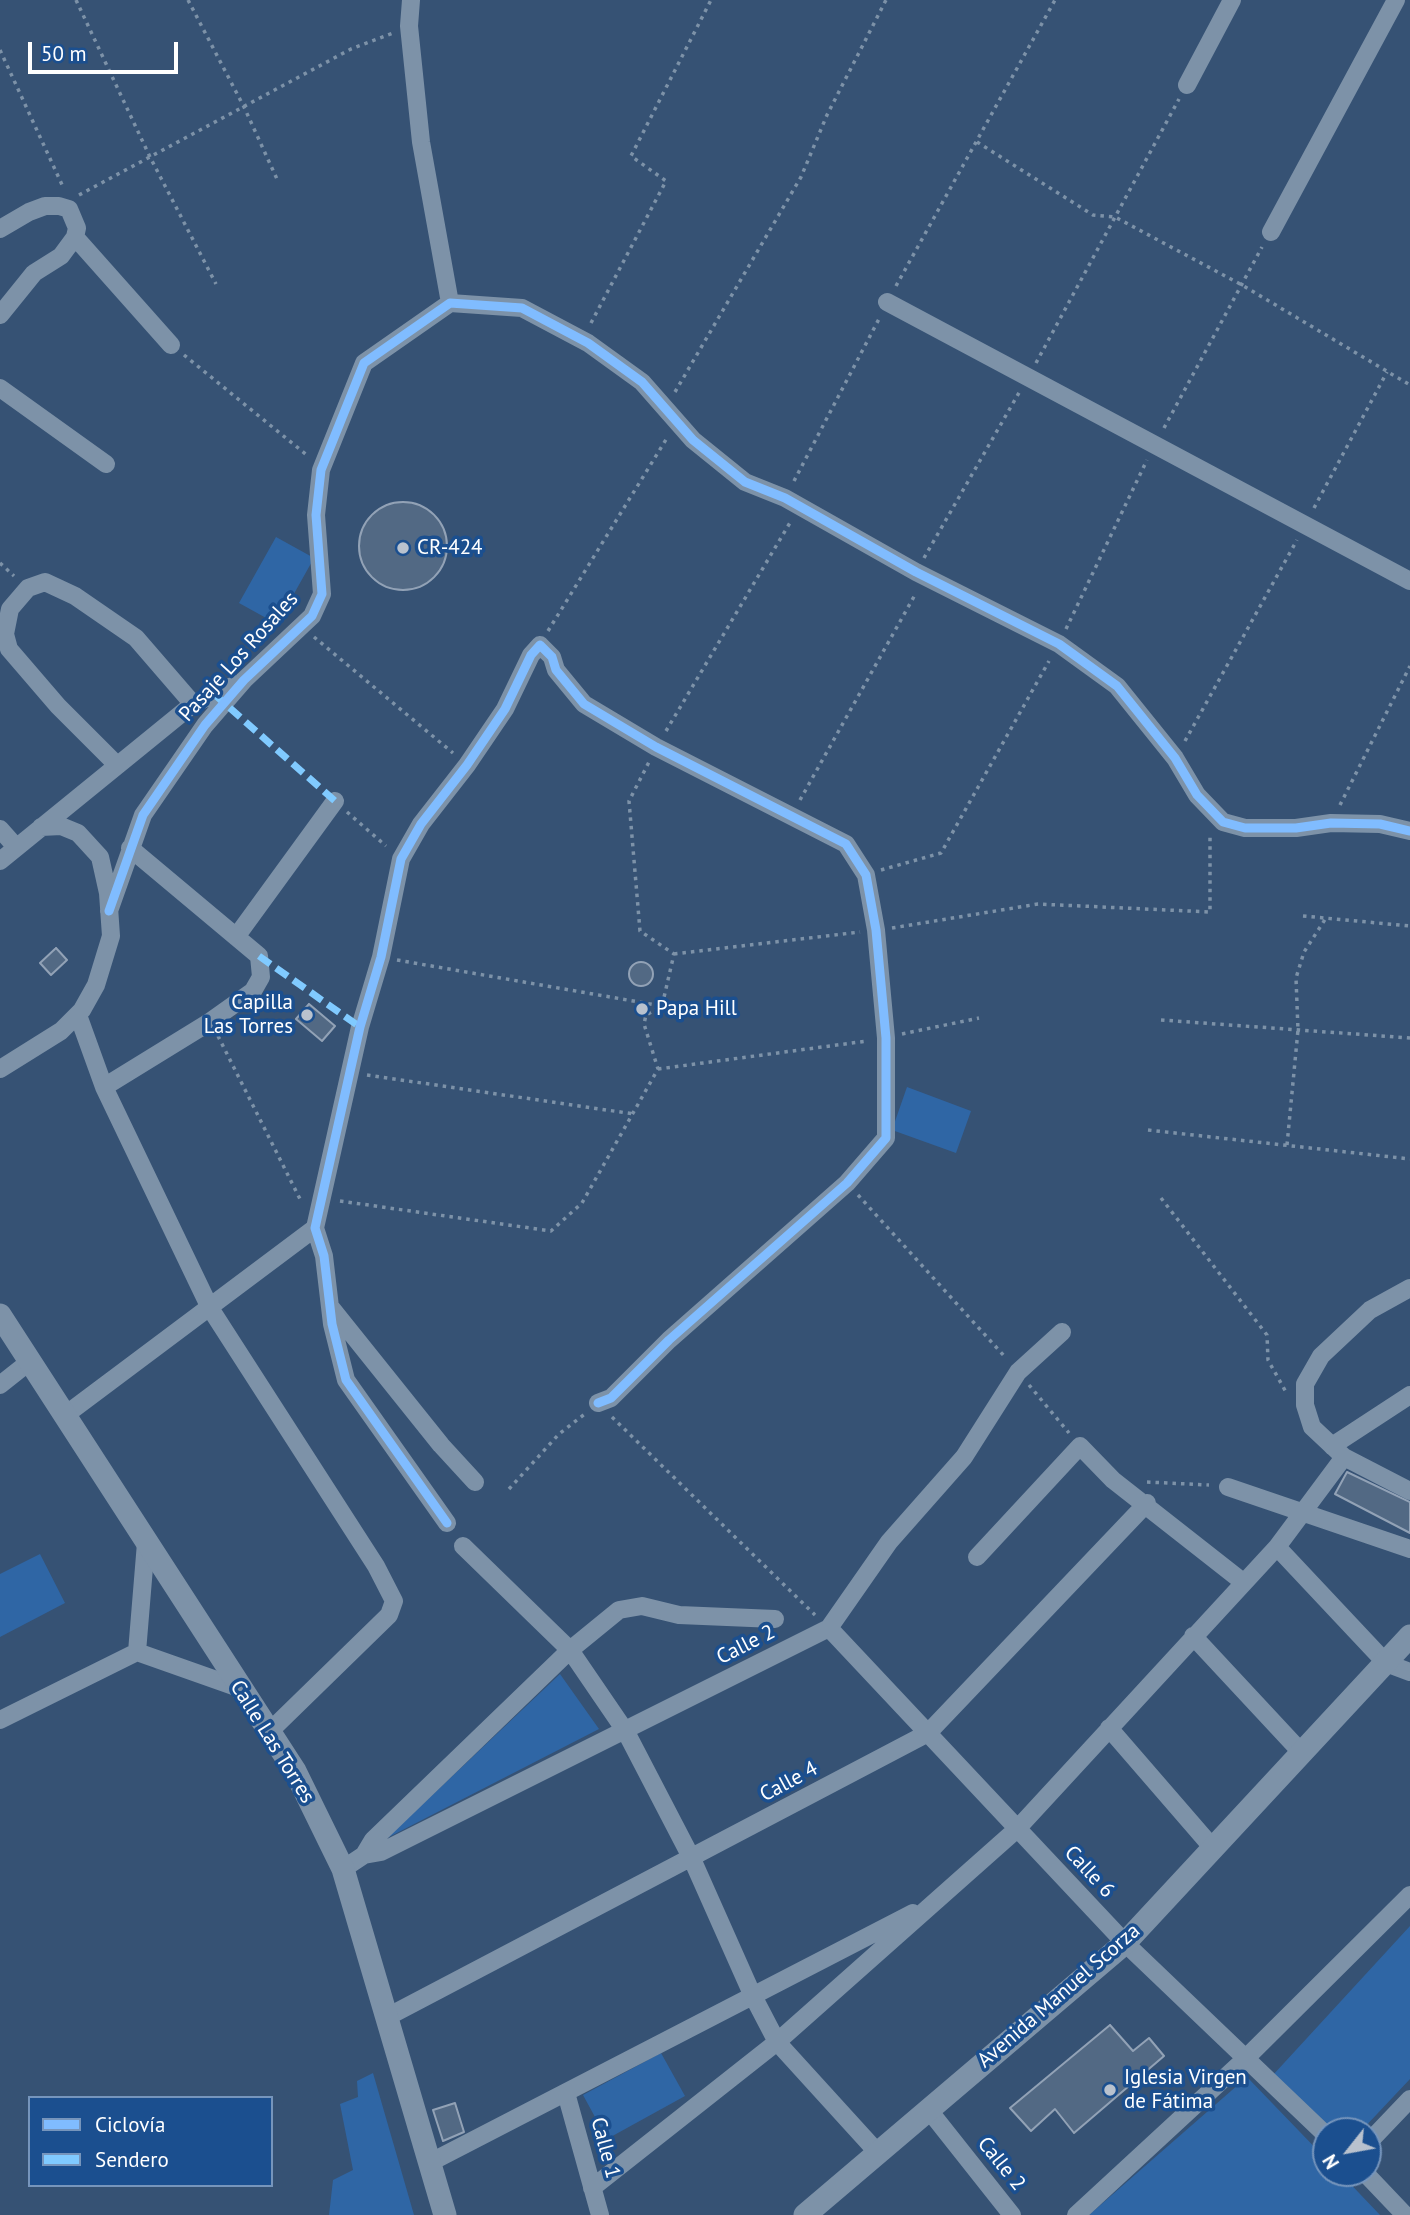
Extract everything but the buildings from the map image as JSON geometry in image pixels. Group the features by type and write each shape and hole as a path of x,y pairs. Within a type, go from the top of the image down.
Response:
{"street":[{"path":"411,0 408,26 421,142 450,303 522,308 582,340 642,382 693,440 745,482 792,502 921,574 1059,644 1117,686 1175,758 1197,794 1223,822 1245,828 1296,828 1331,823 1380,824 1410,831"},
{"path":"1187,85 1232,0"},
{"path":"1271,232 1396,0"},
{"path":"0,229 29,212 59,206 69,209 76,219 75,237 61,256 34,272 0,315"},
{"path":"75,237 171,345"},
{"path":"887,302 1154,447 1410,581"},
{"name":"Pasaje Los Rosales","path":"109,911 143,815 205,725 244,680 312,616 322,594 316,515 321,470 364,363 450,303"},
{"path":"0,388 106,464"},
{"path":"117,765 58,706 9,649 5,634 10,609 28,588 45,582 75,596 136,638 193,704"},
{"path":"447,1523 346,1380 332,1324 324,1256 315,1228 381,957 401,859 421,824 467,765 505,709 531,655 540,645 552,657 555,670 584,704 656,747 846,844 866,875 876,930 886,1038 886,1138 847,1183 669,1340 611,1398 598,1403"},
{"path":"0,861 193,704 244,680"},
{"path":"236,937 335,801"},
{"name":"Pasaje Los Rosales","path":"0,1069 61,1031 78,1014 96,985 111,936 100,857 78,833 61,826 41,827"},
{"path":"0,829 16,847"},
{"path":"104,1087 208,1023 253,991 261,977 259,956 130,848"},
{"path":"78,1014 104,1087 210,1308 376,1566 394,1601 389,1615 270,1732"},
{"path":"64,1416 315,1228"},
{"path":"1410,1288 1370,1310 1321,1356 1305,1384 1305,1405 1312,1427 1338,1451 1410,1491"},
{"path":"332,1309 441,1445 475,1482"},
{"name":"Calle Las Torres","path":"0,1315 295,1771 344,1868 445,2215"},
{"name":"Calle 2","path":"344,1868 364,1855 381,1852 626,1732 829,1628 889,1542 964,1457 1018,1372 1062,1332"},
{"path":"0,1385 29,1362"},
{"path":"592,2188 777,2042 1017,1829 1277,1547 1305,1511 1338,1451 1410,1395"},
{"path":"977,1557 1080,1446 1113,1480 1147,1503 1243,1582"},
{"path":"1228,1487 1305,1511 1410,1549"},
{"name":"Calle 4","path":"389,2016 928,1734 1147,1503"},
{"path":"137,1651 146,1544"},
{"path":"463,1546 570,1650 626,1732 692,1859 752,1994 777,2042 878,2153"},
{"path":"1277,1547 1386,1663 1410,1672"},
{"path":"364,1855 373,1840 570,1650 619,1610 629,1606 642,1606 679,1615 775,1619"},
{"name":"Calle 6","path":"829,1628 1125,1943 1312,2122"},
{"path":"1193,1636 1301,1752"},
{"name":"Avenida Manuel Scorza","path":"805,2215 1125,1943 1410,1636"},
{"path":"0,1720 137,1651 239,1688"},
{"path":"1109,1728 1212,1847"},
{"path":"1076,2215 1245,2059 1410,1895"},
{"path":"431,2162 752,1994 934,1903"},
{"name":"Calle 1","path":"566,2092 600,2215"},
{"path":"1382,2128 1410,2099"},
{"name":"Calle 2","path":"928,2109 1013,2215"},
{"path":"1378,2187 1405,2215"}],"path":[{"path":"76,0 150,157 216,284"},
{"path":"188,0 244,107 277,179"},
{"path":"582,340 666,181 631,156 711,0"},
{"path":"540,645 671,415 801,177 827,115 886,0"},
{"path":"1055,0 887,302 792,502 709,663 656,747 629,802 640,930 674,954 876,930 1038,904 1210,912 1210,808"},
{"path":"0,50 69,200 351,49 408,26"},
{"path":"792,815 1187,85"},
{"path":"977,141 1093,215 1115,217 1242,285 1410,385"},
{"path":"1242,285 1271,232"},
{"path":"171,345 299,445 321,470"},
{"path":"1175,758 1387,372"},
{"path":"301,627 467,765"},
{"path":"866,875 941,853 1059,644"},
{"path":"1331,823 1410,666"},
{"path":"335,801 401,859"},
{"path":"1303,916 1410,926"},
{"path":"1287,1145 1298,1030 1296,978 1304,952 1326,918"},
{"path":"324,1199 551,1231 582,1203 658,1069 644,1024 646,1015 662,1006 674,954"},
{"path":"381,957 662,1006"},
{"path":"658,1069 886,1038 979,1018"},
{"path":"1161,1020 1410,1038"},
{"path":"208,1023 218,1036 315,1228"},
{"path":"351,1073 634,1114"},
{"path":"1148,1130 1410,1158"},
{"path":"847,1183 1018,1372 1080,1446"},
{"path":"1161,1198 1267,1335 1268,1360 1289,1396"},
{"path":"509,1489 559,1434 598,1403 829,1628"},
{"path":"1113,1480 1228,1487"}],"shaded area":[{"path":"276,537 314,558 277,624 239,603"},
{"path":"907,1087 971,1111 956,1153 892,1130"},
{"path":"40,1554 65,1603 0,1637 0,1574"},
{"path":"560,1674 599,1729 387,1838"},
{"path":"1410,1926 1410,2079 1374,2117 1316,2117 1273,2075"},
{"path":"661,2053 685,2096 607,2139 583,2095"},
{"path":"373,2073 414,2215 329,2215 333,2180 353,2170 340,2104 358,2097 357,2081"},
{"path":"1247,2077 1312,2144 1312,2187 1353,2187 1380,2215 1089,2215"}],"marked path":[{"path":"214,694 335,801"},
{"path":"259,956 360,1027"}],"cycle path":[{"path":"109,911 143,815 205,725 244,680 312,616 322,594 316,515 321,470 364,363 450,303 522,308 588,343 642,382 693,440 745,482 785,498 916,572 1059,644 1117,686 1175,758 1197,795 1223,822 1245,828 1296,828 1331,823 1380,824 1410,831"},
{"path":"447,1523 346,1380 332,1324 324,1256 315,1228 360,1027 381,957 401,859 421,824 467,765 505,709 531,655 540,645 552,657 556,670 584,704 656,747 846,844 866,875 876,930 886,1038 886,1138 847,1183 669,1340 611,1398 598,1403"}],"place":[{"name":"CR-424","path":"403,548"},
{"name":"Papa Hill","path":"642,1009"},
{"name":"Capilla Las Torres","path":"307,1015"},
{"name":"Iglesia Virgen de Fátima","path":"1110,2090"}]}
